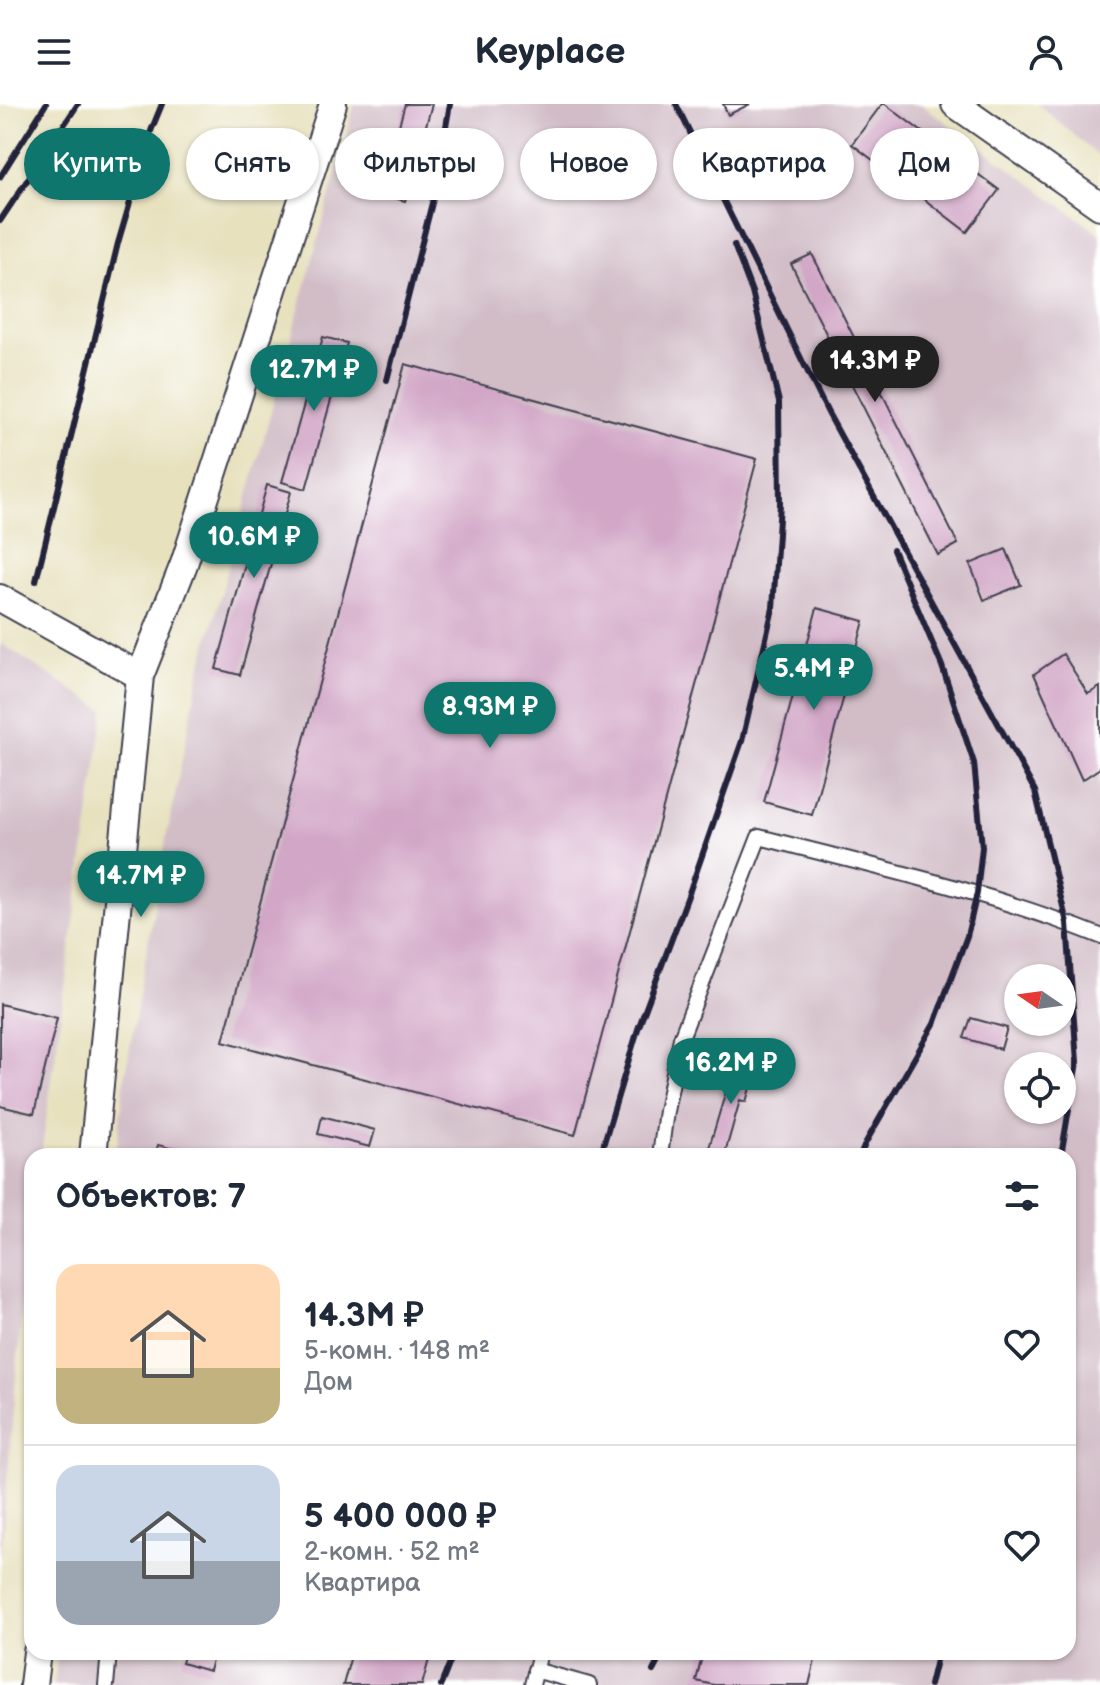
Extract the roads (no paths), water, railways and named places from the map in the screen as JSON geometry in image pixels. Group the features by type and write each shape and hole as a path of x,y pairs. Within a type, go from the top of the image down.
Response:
{"street":[{"path":"94,1148 140,676 184,564 333,104"},
{"path":"955,104 1100,206"},
{"path":"0,598 140,676"},
{"path":"33,1685 36,1660"}],"lane":[{"path":"661,1148 681,1038 759,837 977,893 1100,936"},
{"path":"106,1685 108,1660"},
{"path":"534,1678 589,1685"}],"railway":[{"path":"0,177 46,104"},
{"path":"0,221 78,104"},
{"path":"36,581 118,243 162,104"},
{"path":"387,380 434,195 450,104"},
{"path":"676,104 828,413 1035,791 1067,923 1077,1062 1062,1148"},
{"path":"602,1148 638,1029 742,741 773,608 780,504 779,402 752,292 734,245"},
{"path":"863,1148 934,1024 967,936 977,893 982,847 974,763 942,666 893,550"},
{"path":"441,1685 451,1660"},
{"path":"653,1671 659,1660"},
{"path":"930,1685 936,1660"}]}
